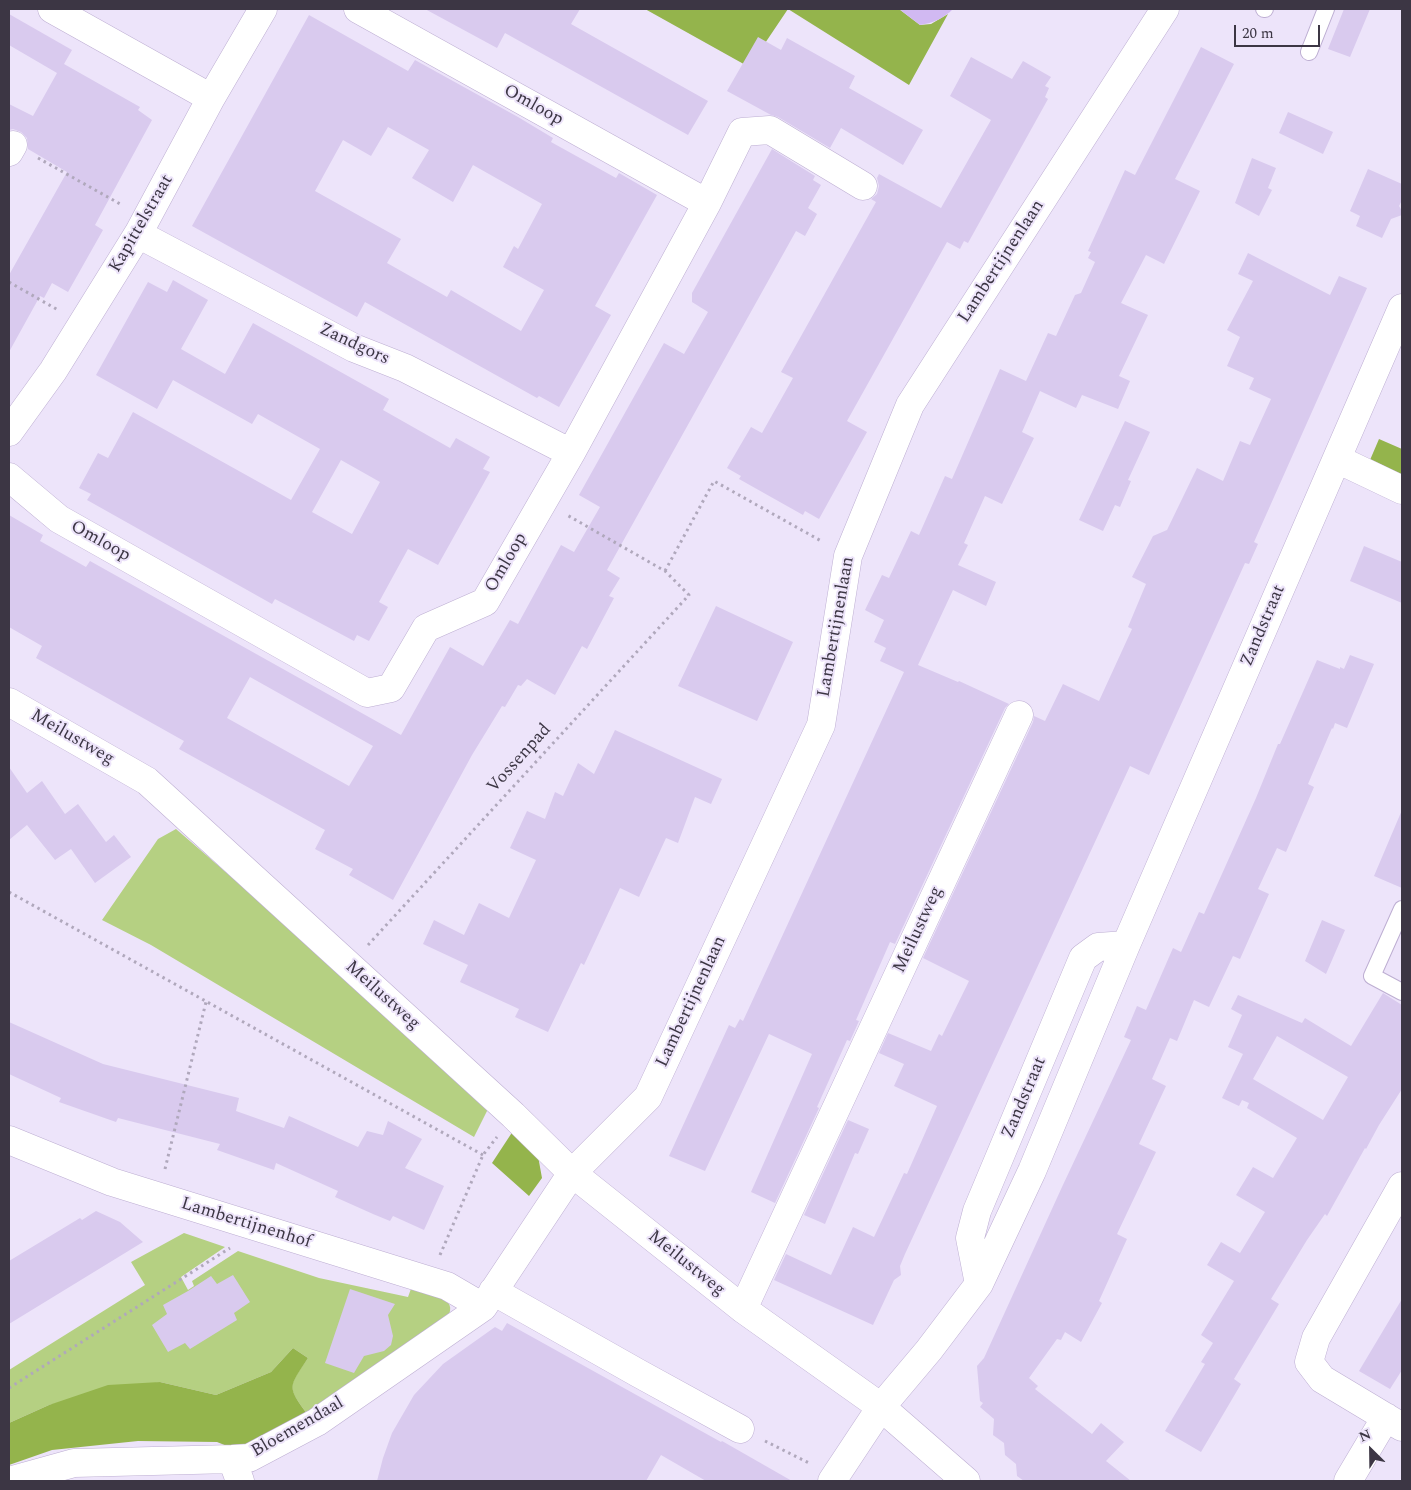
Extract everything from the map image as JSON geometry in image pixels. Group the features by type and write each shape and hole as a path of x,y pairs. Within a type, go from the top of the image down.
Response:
{"street":[{"path":"52,9 211,98"},
{"name":"Kapittelstraat","path":"9,432 53,372 142,226 211,98 263,9"},
{"name":"Omloop","path":"358,9 707,203"},
{"name":"Lambertijnenlaan","path":"572,1173 648,1097 821,725 848,556 910,405 1165,9"},
{"name":"Omloop","path":"9,477 59,518 367,693 391,688 426,628 485,602 571,453 707,203 742,132 770,130 863,186"},
{"name":"Zandgors","path":"142,226 354,348 405,368 571,453"},
{"name":"Zandstraat","path":"833,1480 881,1407 929,1350 979,1284 970,1238 977,1212 1083,958 1098,947 1126,945 1402,308"},
{"path":"1337,459 1402,490"},
{"name":"Meilustweg","path":"9,702 147,781 513,1116 572,1173 743,1309 881,1407 966,1481"},
{"name":"Meilustweg","path":"743,1309 1019,715"},
{"name":"Lambertijnenhof","path":"9,1140 112,1182 488,1299"},
{"name":"Bloemendaal","path":"9,1481 74,1463 236,1470 249,1458 317,1422 488,1299 572,1173"},
{"path":"1348,1481 1394,1422 1322,1379 1309,1362 1316,1338 1402,1186"},
{"path":"488,1299 638,1373 740,1429"}],"lane":[{"path":"1309,52 1326,9"},
{"path":"1402,909 1372,976 1402,992"}],"path":[{"path":"11,148 142,226"},
{"path":"9,282 82,324"},
{"path":"665,571 714,481 848,556"},
{"name":"Vossenpad","path":"349,966 688,596 665,571 542,502"},
{"path":"9,892 482,1155"},
{"path":"158,1197 206,1002"},
{"path":"430,1281 482,1155 513,1116"},
{"path":"9,1388 228,1250 255,1226"},
{"path":"740,1429 798,1456 833,1480"}],"green space":[{"path":"645,9 788,9 749,67"},
{"path":"788,9 899,9 920,25 931,24 948,14 909,85"},
{"path":"1379,439 1402,449 1402,483 1367,467"},
{"path":"176,829 243,887 488,1109 474,1137 151,945 102,920 158,839"},
{"path":"513,1131 538,1156 542,1178 529,1196 492,1163"},
{"path":"184,1233 225,1247 181,1277 188,1290 194,1286 192,1281 238,1251 319,1278 408,1297 412,1286 440,1296 450,1305 450,1311 447,1318 308,1415 296,1398 292,1386 296,1375 308,1358 293,1348 271,1372 216,1395 160,1382 49,1405 9,1423 9,1370 145,1285 131,1262"},
{"path":"293,1348 308,1358 294,1381 293,1392 308,1415 242,1452 217,1442 138,1441 52,1450 9,1465 9,1423 49,1405 108,1385 160,1382 216,1395 271,1372"}],"shaded area":[{"path":"899,9 953,9 938,20 920,25"}],"building":[{"path":"425,9 580,9 571,24 708,101 688,135 505,33 497,48"},
{"path":"1344,9 1370,9 1350,57 1328,49"},
{"path":"9,14 72,50 64,64 140,107 138,110 152,120 95,225 103,230 68,292 52,283 44,298 40,296 9,352 9,275 67,172 28,149 27,138 21,132 13,129 9,130 9,104 33,116 57,73 9,45"},
{"path":"309,15 408,71 415,60 553,138 551,142 616,178 619,173 657,195 595,306 611,315 559,407 539,396 537,398 365,302 357,317 192,226","holes":["388,127 429,150 412,178 453,202 473,165 542,204 518,249 514,246 503,267 544,290 521,331 451,290 447,297 387,263 401,239 315,191 343,140 371,156"]},
{"path":"758,37 781,50 787,38 855,76 849,88 923,130 903,165 841,128 830,148 778,117 727,91"},
{"path":"1201,47 1234,64 1175,179 1200,191 1164,264 1146,255 1121,303 1148,315 1119,376 1130,381 1118,409 1082,395 1076,408 1040,391 1022,432 1034,438 1002,504 985,496 964,543 968,545 958,565 996,582 986,606 953,590 918,665 1009,704 1005,708 895,944 890,942 856,1020 859,1021 850,1041 847,1040 817,1107 819,1108 775,1203 751,1192 812,1054 769,1034 705,1171 669,1156 729,1025 735,1028 740,1019 743,1021 904,672 880,661 886,648 874,642 884,620 865,610 882,575 889,578 911,531 919,535 945,476 952,479 1000,369 1026,381 1048,333 1056,336 1075,295 1081,293 1095,262 1088,258 1091,252 1088,251 1125,170 1135,175"},
{"path":"971,57 1012,79 1023,61 1051,77 1045,86 1049,88 1045,97 1048,99 968,243 964,241 960,249 947,242 847,421 867,432 819,519 805,511 803,515 739,479 741,476 727,468 751,427 762,433 793,378 781,372 876,202 871,199 877,194 879,186 877,178 879,174 941,208 991,120 950,96"},
{"path":"1288,112 1333,132 1323,154 1279,133"},
{"path":"772,149 815,176 813,180 821,185 808,208 817,214 805,236 796,231 607,570 620,578 609,596 614,598 587,649 582,646 555,695 527,679 521,686 518,685 505,707 502,706 472,755 393,900 349,875 353,869 315,849 325,830 179,749 184,741 36,658 42,646 9,627 9,515 43,535 40,541 86,567 90,561 401,735 450,647 483,666 510,620 518,624 561,545 574,552 600,507 579,495 664,343 684,354 708,312 692,302 692,293","holes":["250,677 373,746 349,786 227,718"]},
{"path":"1252,158 1276,168 1268,188 1272,190 1259,216 1235,203"},
{"path":"1368,169 1402,184 1402,200 1399,206 1402,215 1391,219 1382,238 1356,226 1360,216 1350,211"},
{"path":"1248,253 1330,295 1339,276 1367,288 1254,542 1258,544 1249,564 1245,563 1149,775 1130,766 905,1254 900,1266 901,1275 894,1280 873,1325 774,1280 786,1254 831,1275 853,1227 874,1237 904,1173 907,1174 937,1106 894,1086 904,1064 879,1053 888,1033 931,1051 939,1034 942,1036 969,981 923,958 1033,722 1034,716 1045,721 1063,684 1099,701 1132,629 1128,627 1146,584 1132,577 1153,536 1167,530 1197,468 1223,481 1240,441 1250,445 1271,399 1249,389 1254,378 1227,366 1240,337 1227,330 1253,281 1238,274"},
{"path":"173,280 208,300 181,349 225,374 253,323 389,399 383,410 450,448 456,438 490,457 483,469 490,472 438,565 408,549 379,602 388,607 369,641 357,635 354,641 275,599 272,604 87,500 91,494 79,488 98,453 108,458 133,412 291,500 320,449 258,414 252,424 173,380 157,409 96,375 148,282 167,292","holes":["341,460 380,482 352,534 312,512"]},
{"path":"1125,421 1150,432 1128,480 1131,481 1120,507 1115,505 1103,531 1079,520"},
{"path":"1364,546 1402,562 1402,603 1350,581"},
{"path":"716,606 793,642 757,721 678,686"},
{"path":"1350,655 1374,664 1347,728 1335,723 1332,728 1308,784 1314,787 1286,852 1277,848 1258,889 1269,894 1240,959 1233,956 1209,1007 1194,1000 1177,1041 1170,1038 1152,1079 1166,1086 1139,1144 1156,1152 1117,1234 1127,1239 1099,1301 1102,1303 1081,1342 1065,1332 1061,1340 1057,1339 1029,1378 1038,1386 1035,1389 1092,1434 1101,1423 1124,1442 1106,1461 1131,1481 1024,1481 1017,1476 1016,1464 1005,1455 1004,1443 993,1435 994,1419 980,1407 983,1403 980,1401 977,1366 984,1358 1131,1040 1124,1037 1137,1006 1146,1010 1173,948 1181,952 1199,912 1204,914 1317,660 1344,669"},
{"path":"615,730 722,779 711,804 695,797 678,843 666,838 639,897 620,888 584,965 581,963 548,1032 515,1017 519,1009 460,982 468,965 423,944 434,920 464,935 479,903 509,918 536,860 510,848 527,811 545,819 555,792 563,796 578,763 594,774"},
{"path":"9,767 27,793 42,781 65,814 78,804 106,842 114,835 131,857 95,883 71,849 55,860 27,825 9,840"},
{"path":"1402,810 1402,888 1374,876"},
{"path":"1322,920 1345,930 1326,974 1305,961"},
{"path":"1383,993 1402,1005 1402,1089 1365,1148 1327,1216 1325,1214 1307,1240 1271,1299 1279,1304 1234,1379 1241,1384 1201,1452 1165,1431 1205,1364 1201,1362 1213,1343 1201,1335 1234,1281 1207,1265 1221,1242 1240,1253 1265,1212 1236,1195 1253,1167 1273,1178 1297,1138 1247,1108 1249,1103 1242,1100 1239,1106 1222,1098 1243,1054 1228,1047 1242,1015 1231,1009 1238,995 1302,1023 1305,1018 1351,1046","holes":["1277,1036 1348,1077 1323,1120 1253,1079"]},
{"path":"9,1022 103,1064 239,1098 236,1111 284,1128 289,1116 358,1147 367,1131 383,1135 388,1121 422,1139 405,1168 444,1186 424,1230 393,1216 390,1221 335,1197 338,1191 276,1163 274,1170 217,1150 220,1144 118,1118 116,1122 59,1102 61,1098 9,1074"},
{"path":"848,1120 869,1129 858,1154 855,1153 825,1224 804,1215"},
{"path":"96,1211 120,1222 143,1242 9,1324 9,1261 80,1218 82,1220"},
{"path":"233,1275 250,1302 234,1313 237,1320 190,1349 185,1343 168,1352 152,1325 167,1314 163,1305 211,1276 217,1284"},
{"path":"350,1289 395,1304 388,1315 393,1336 391,1345 384,1351 364,1356 354,1373 325,1363"},
{"path":"1402,1299 1402,1370 1390,1389 1359,1371"},
{"path":"507,1323 792,1481 706,1481 661,1455 646,1481 377,1481 392,1433 414,1395 443,1364 495,1327 502,1331"}]}
